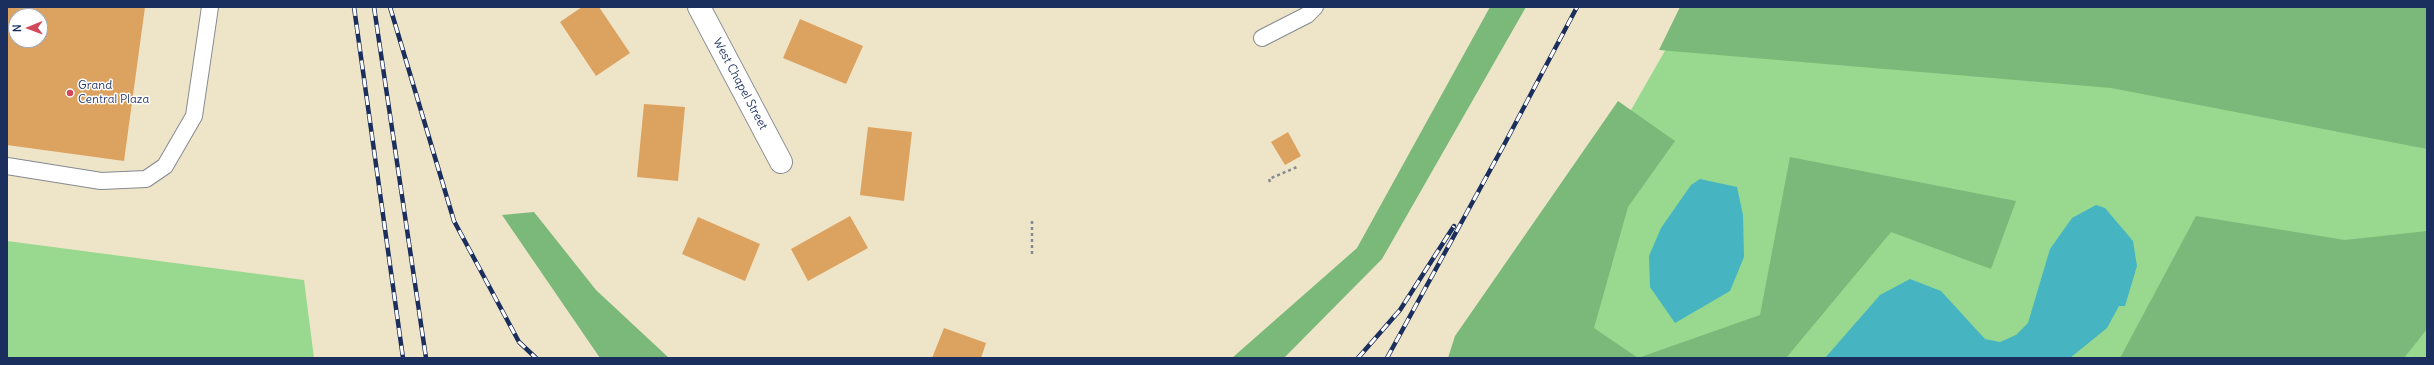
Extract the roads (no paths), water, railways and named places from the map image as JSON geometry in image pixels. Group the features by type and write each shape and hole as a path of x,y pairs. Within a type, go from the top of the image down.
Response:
{"street":[{"name":"West Chapel Street","path":"699,7 781,162"}],"lane":[{"path":"7,166 101,181 146,179 165,166 194,116 210,7"},
{"path":"1262,38 1307,15 1315,7"}],"water":[{"path":"1700,179 1737,187 1743,215 1744,257 1730,291 1675,323 1650,287 1649,256 1661,228 1691,185"},
{"path":"2096,205 2105,208 2133,241 2137,266 2125,306 2119,306 2107,328 2070,358 1825,358 1880,295 1910,279 1941,291 1985,339 2000,342 2016,335 2028,323 2050,249 2072,218"}],"railway":[{"path":"354,7 403,358"},
{"path":"374,7 426,358"},
{"path":"390,7 454,221 519,342 536,358"},
{"path":"1387,358 1505,143 1577,7"},
{"path":"1358,358 1400,310 1454,226"}],"place":[{"name":"Grand Central Plaza","path":"70,93"}]}
